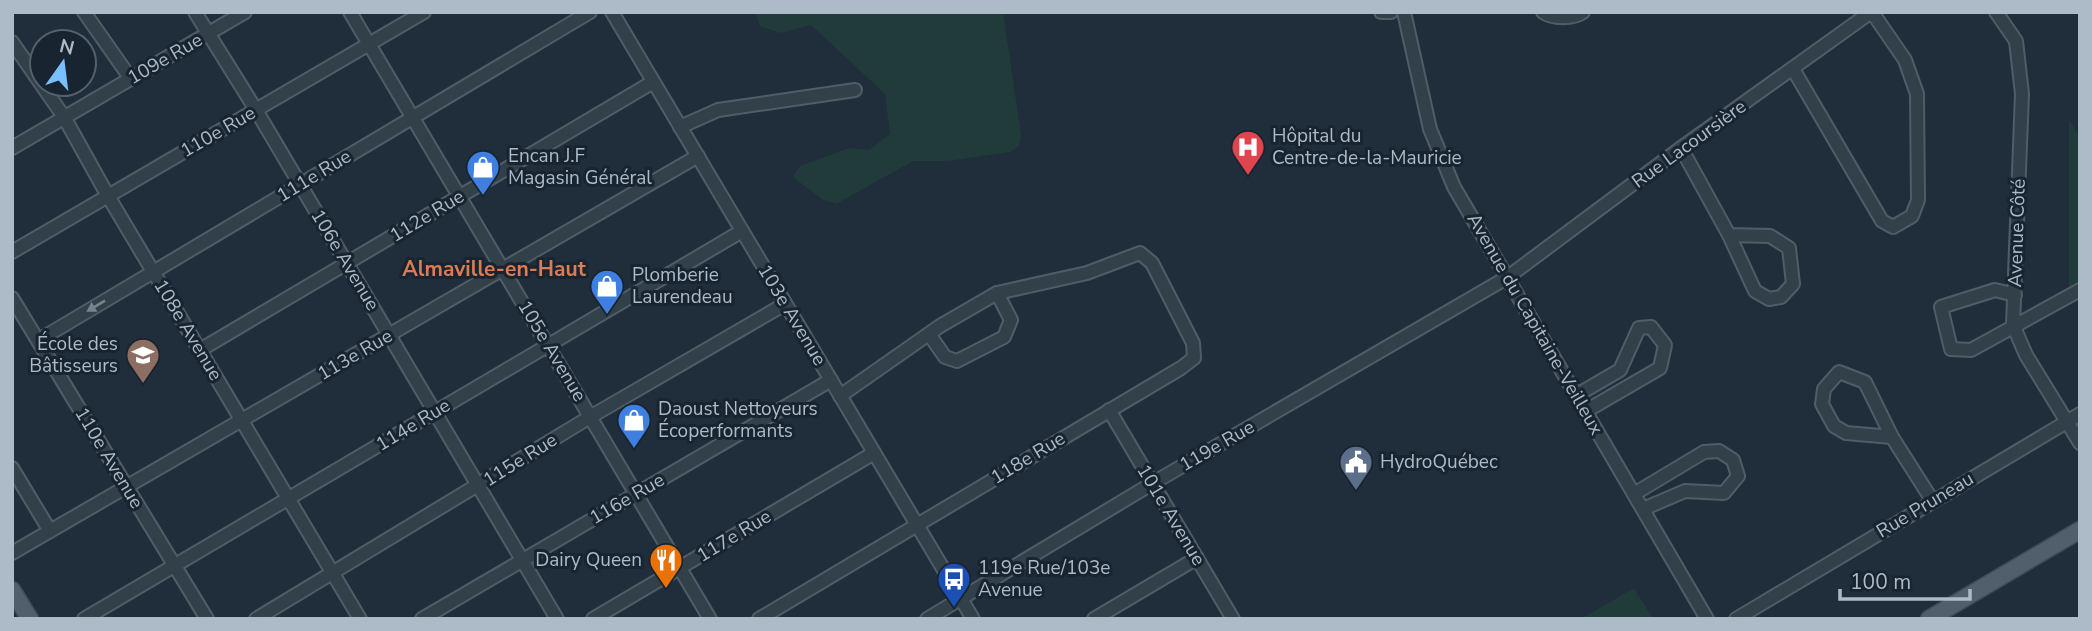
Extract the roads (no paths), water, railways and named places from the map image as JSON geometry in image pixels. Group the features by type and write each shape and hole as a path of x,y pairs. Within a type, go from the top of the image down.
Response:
{"main road":[{"path":"1935,617 2080,530"},
{"path":"12,590 30,619"}],"street":[{"path":"84,12 131,79"},
{"name":"106e Avenue","path":"195,12 256,110 557,619"},
{"name":"109e Rue","path":"12,148 245,12"},
{"name":"105e Avenue","path":"350,12 710,619"},
{"name":"110e Rue","path":"12,252 424,12"},
{"name":"111e Rue","path":"39,340 590,12"},
{"name":"103e Avenue","path":"612,12 973,619"},
{"path":"1381,12 1391,12"},
{"name":"Avenue du Capitaine-Veilleux","path":"1404,12 1430,129 1454,187 1707,619"},
{"path":"1543,12 1547,16 1577,16 1583,12"},
{"path":"1793,69 1882,221 1894,227 1912,216 1918,200 1917,94 1905,60 1872,12"},
{"name":"Rue Lacoursière","path":"1508,277 1681,148 1872,12"},
{"name":"Avenue Côté","path":"1996,12 2016,41 2022,94 2013,325 2026,355 2080,443"},
{"name":"108e Avenue","path":"12,42 64,117 108,196 360,619"},
{"name":"112e Rue","path":"200,350 653,82"},
{"path":"680,127 718,110 855,90"},
{"path":"1681,148 1729,236 1755,291 1769,299 1781,297 1793,284 1790,248 1770,236 1729,236"},
{"name":"113e Rue","path":"12,554 698,156"},
{"name":"114e Rue","path":"85,619 742,231"},
{"name":"118e Rue","path":"758,619 1194,358 1192,342 1152,263 1140,253 1087,273 997,293"},
{"name":"119e Rue","path":"927,619 1508,277"},
{"path":"2015,295 1996,290 1941,307 1951,349 1971,350 2080,290"},
{"path":"841,396 929,334 997,293 1011,320 1004,337 957,361 945,357 929,334"},
{"name":"110e Avenue","path":"12,298 207,619"},
{"name":"115e Rue","path":"256,619 590,417 785,304"},
{"path":"1577,395 1620,370 1639,328 1651,327 1665,345 1660,368 1586,411"},
{"path":"1892,437 1846,433 1834,426 1822,404 1824,389 1839,372 1865,382 1892,437 1932,500"},
{"name":"116e Rue","path":"422,619 831,380"},
{"name":"101e Avenue","path":"1109,410 1233,619"},
{"name":"Rue Pruneau","path":"1736,619 2080,414"},
{"path":"1634,494 1704,452 1719,451 1733,460 1738,476 1724,493 1685,491 1643,509"},
{"name":"117e Rue","path":"593,619 874,453"},
{"path":"12,468 50,531"},
{"path":"1094,619 1196,558"}],"place":[{"name":"Hôpital du Centre-de-la-Mauricie","path":"1248,177"},
{"name":"Encan J.F Magasin Général","path":"483,197"},
{"name":"Plomberie Laurendeau","path":"607,316"},
{"name":"École des Bâtisseurs","path":"143,385"},
{"name":"Daoust Nettoyeurs Écoperformants","path":"634,450"},
{"name":"HydroQuébec","path":"1356,492"},
{"name":"Dairy Queen","path":"666,590"},
{"name":"119e Rue/103e Avenue","path":"954,609"}],"district":[{"name":"Almaville-en-Haut","path":"494,269"}]}
